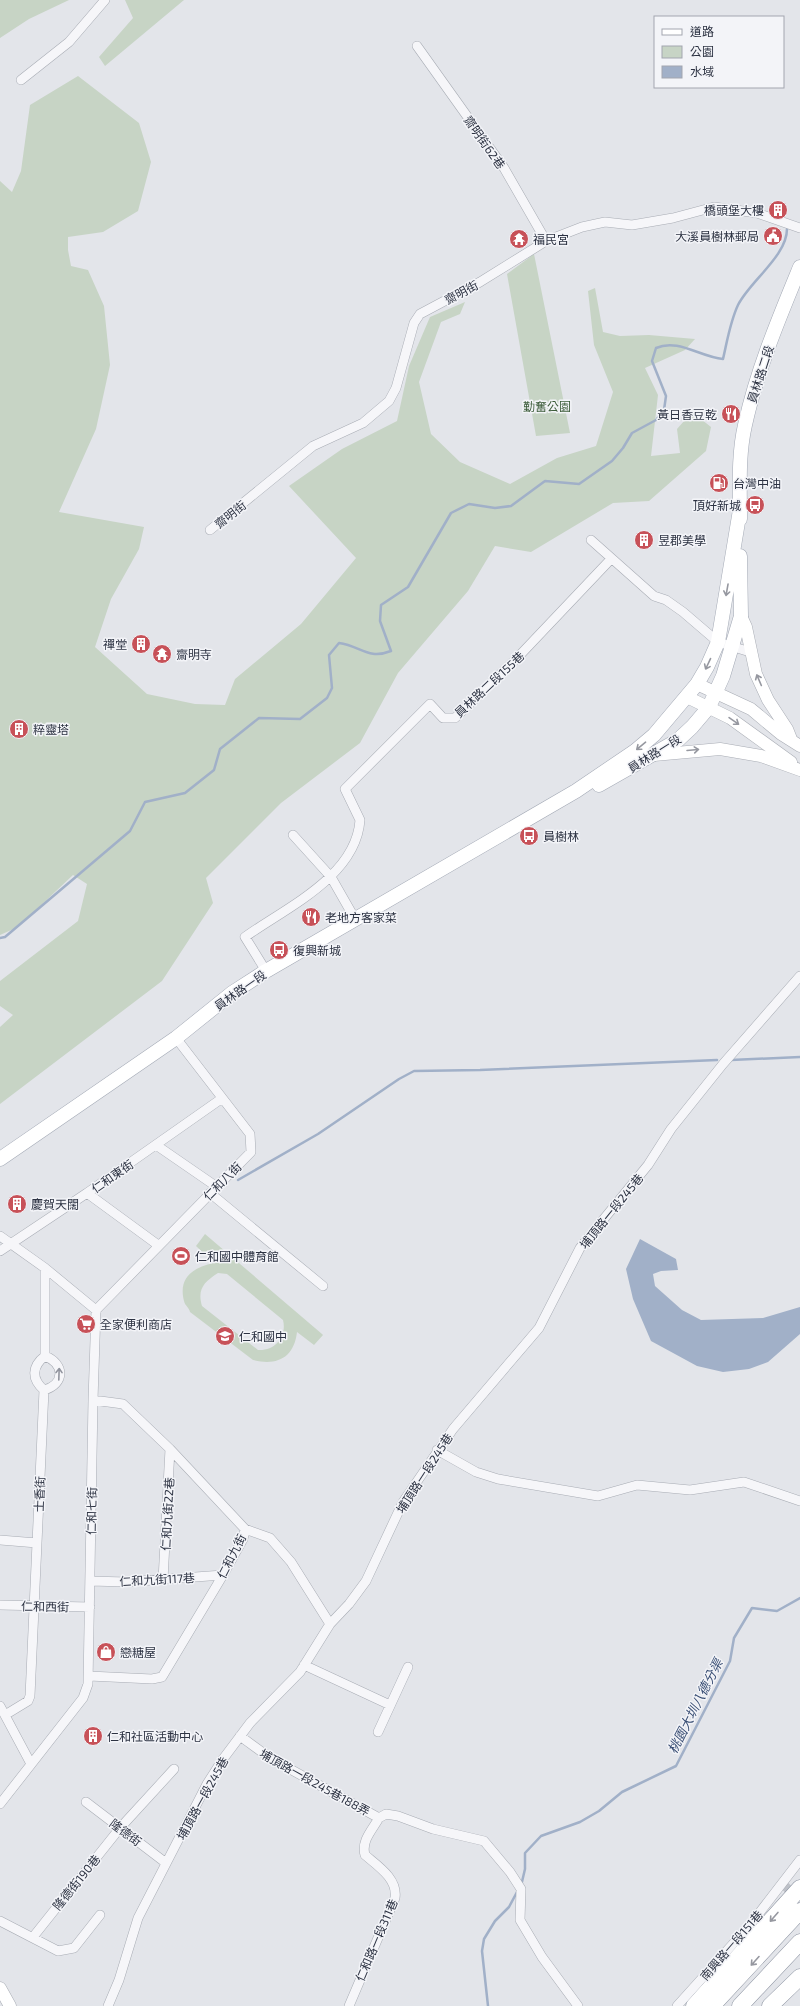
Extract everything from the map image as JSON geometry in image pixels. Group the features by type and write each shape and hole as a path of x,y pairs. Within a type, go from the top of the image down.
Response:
{"highway":[{"path":"694,2006 732,1966 800,1888"},
{"path":"712,2006 800,1911"},
{"path":"740,2006 800,1942"},
{"path":"770,2006 800,1977"}],"main road":[{"name":"員林路二段","path":"715,692 733,647 741,616 739,483 744,426 758,377 800,267"},
{"name":"員林路二段","path":"687,697 707,667 718,642 740,510"},
{"path":"741,616 746,627 750,652 756,674 768,700 795,743"},
{"path":"697,684 752,709 781,734 795,743"},
{"name":"員林路一段","path":"576,791 595,787 654,755 678,740 692,727 708,707 715,692"},
{"path":"687,697 730,718 800,769"},
{"name":"員林路一段","path":"0,1159 176,1038 232,993 266,971 576,791 635,751 654,735 687,697"},
{"path":"654,755 694,750 734,750 761,756 800,769"},
{"path":"0,1988 10,2006"}],"street":[{"path":"21,80 69,42 105,0"},
{"name":"齋明街62巷","path":"417,46 504,168 546,241"},
{"name":"齋明街","path":"210,530 313,446 363,423 389,401 396,388 414,323 420,314 480,282 546,241 582,227 604,222 632,225 673,218 714,207 756,213 800,228"},
{"path":"591,540 654,596 666,600 683,612 718,642 750,652"},
{"name":"員林路二段155巷","path":"331,877 354,842 360,820 345,789 430,704 443,718 455,718 519,656 611,559"},
{"path":"293,835 331,877 355,919"},
{"path":"266,971 244,937 312,893 331,877"},
{"name":"埔頂路一段245巷","path":"108,2006 119,1980 138,1918 208,1784 223,1759 250,1723 300,1672 330,1624 349,1604 366,1581 403,1502 453,1428 539,1328 580,1248 648,1165 671,1129 723,1064 800,976"},
{"name":"仁和八街","path":"96,1310 251,1152 252,1143 250,1134 221,1099 176,1038"},
{"name":"仁和東街","path":"0,1251 87,1194 221,1099"},
{"path":"156,1145 214,1190 323,1286"},
{"path":"87,1194 158,1246"},
{"path":"0,1236 45,1268 96,1310"},
{"path":"45,1268 45,1356 38,1362 34,1370 34,1378 38,1385 44,1390 55,1385 60,1374 59,1366 53,1359 45,1356"},
{"name":"仁和七街","path":"0,1804 83,1698 88,1684 96,1310"},
{"name":"士香街","path":"5,1715 28,1701 30,1696 44,1390"},
{"name":"仁和九街","path":"89,1676 152,1679 162,1677 223,1575 243,1539 245,1529 170,1448 124,1404 93,1400"},
{"name":"仁和九街22巷","path":"163,1580 170,1448"},
{"path":"437,1450 476,1472 498,1479 598,1496 637,1486 690,1490 744,1482 800,1501"},
{"path":"245,1529 270,1538 291,1562 330,1624"},
{"path":"0,1540 37,1542"},
{"name":"仁和九街117巷","path":"90,1581 126,1582 223,1575"},
{"name":"仁和西街","path":"0,1605 90,1607"},
{"path":"304,1664 390,1706"},
{"path":"378,1732 408,1667"},
{"path":"0,1706 31,1764"},
{"name":"埔頂路一段245巷188弄","path":"240,1736 270,1758 379,1818 386,1814 398,1816 433,1828 484,1841 520,1886 520,1920 542,1957 578,2006"},
{"name":"隆德街190巷","path":"33,1937 120,1828 174,1769"},
{"name":"隆德街","path":"86,1802 166,1863"},
{"name":"仁和路一段311巷","path":"348,2006 395,1898 396,1890 393,1882 365,1855 363,1849 365,1841 379,1818"},
{"name":"南興路一段151巷","path":"677,2006 750,1925 800,1860"},
{"path":"0,1921 58,1951 74,1948 100,1915"}],"green space":[{"path":"0,0 69,0 29,19 0,38"},
{"path":"125,0 184,0 105,66 99,57 133,18"},
{"path":"78,76 139,123 151,162 138,211 103,232 68,237 68,250 71,266 88,270 104,306 110,365 96,429 59,512 144,527 139,549 111,599 95,647 147,694 195,704 225,705 235,679 301,624 356,558 289,486 342,449 397,421 409,366 430,317 465,302 460,314 441,322 419,382 431,434 460,462 510,484 557,458 596,446 613,392 594,345 588,291 595,288 603,332 620,336 649,335 695,339 685,350 645,368 658,395 651,456 680,453 677,429 692,412 711,427 706,451 649,501 613,503 531,552 495,546 468,591 398,673 360,743 281,803 206,878 213,903 162,981 0,1104 0,1027 13,1015 0,1006 0,981 78,921 87,884 73,875 18,927 0,935 0,181 12,192 21,171 30,105"},
{"name":"勤奮公園","path":"534,254 570,433 536,436 507,274"},
{"path":"205,1234 323,1335 314,1345 297,1332 292,1348 283,1358 270,1362 253,1360 190,1312 185,1303 183,1286 185,1280 200,1267 214,1263 196,1246","holes":["218,1273 227,1274 283,1320 284,1326 282,1337 275,1345 264,1350 258,1350 202,1306 200,1295 205,1283"]}],"water":[{"path":"640,1239 676,1259 678,1270 661,1271 653,1274 655,1286 682,1310 701,1320 763,1318 800,1307 800,1334 768,1362 749,1369 723,1372 697,1366 651,1341 633,1299 626,1269"}],"waterway":[{"path":"0,938 5,937 130,831 145,802 185,793 214,770 220,749 259,718 300,719 327,698 332,688 329,655 339,643 365,652 376,654 391,651 380,621 381,605 408,587 451,513 469,504 495,508 511,506 545,481 579,484 612,461 623,448 632,433 656,420 664,410 666,396 652,361 656,348 673,345 714,358 723,359 731,325 738,305 775,259 781,249 787,229"},
{"path":"731,1060 800,1057"},
{"path":"238,1180 318,1134 399,1079 414,1071 480,1070 717,1060"},
{"name":"桃園大圳八德分渠","path":"521,1886 525,1869 525,1853 541,1836 580,1822 599,1811 622,1792 676,1766 730,1661 734,1638 752,1608 777,1611 800,1598"},
{"name":"桃園大圳八德分渠","path":"488,2006 482,1951 484,1939 495,1921 509,1907 517,1892"}],"tunnel":[{"path":"783,1884 800,1901"}],"place":[{"name":"橋頭堡大樓","path":"778,210"},
{"name":"大溪員樹林郵局","path":"773,236"},
{"name":"福民宮","path":"519,239"},
{"name":"黃日香豆乾","path":"731,414"},
{"name":"台灣中油","path":"719,483"},
{"name":"頂好新城","path":"755,505"},
{"name":"昱郡美學","path":"644,540"},
{"name":"禪堂","path":"141,644"},
{"name":"齋明寺","path":"162,654"},
{"name":"粹靈塔","path":"19,729"},
{"name":"員樹林","path":"529,836"},
{"name":"老地方客家菜","path":"311,917"},
{"name":"復興新城","path":"279,950"},
{"name":"慶賀天闊","path":"17,1204"},
{"name":"仁和國中體育館","path":"181,1256"},
{"name":"全家便利商店","path":"86,1324"},
{"name":"仁和國中","path":"225,1336"},
{"name":"戀糖屋","path":"106,1652"},
{"name":"仁和社區活動中心","path":"93,1736"}]}
